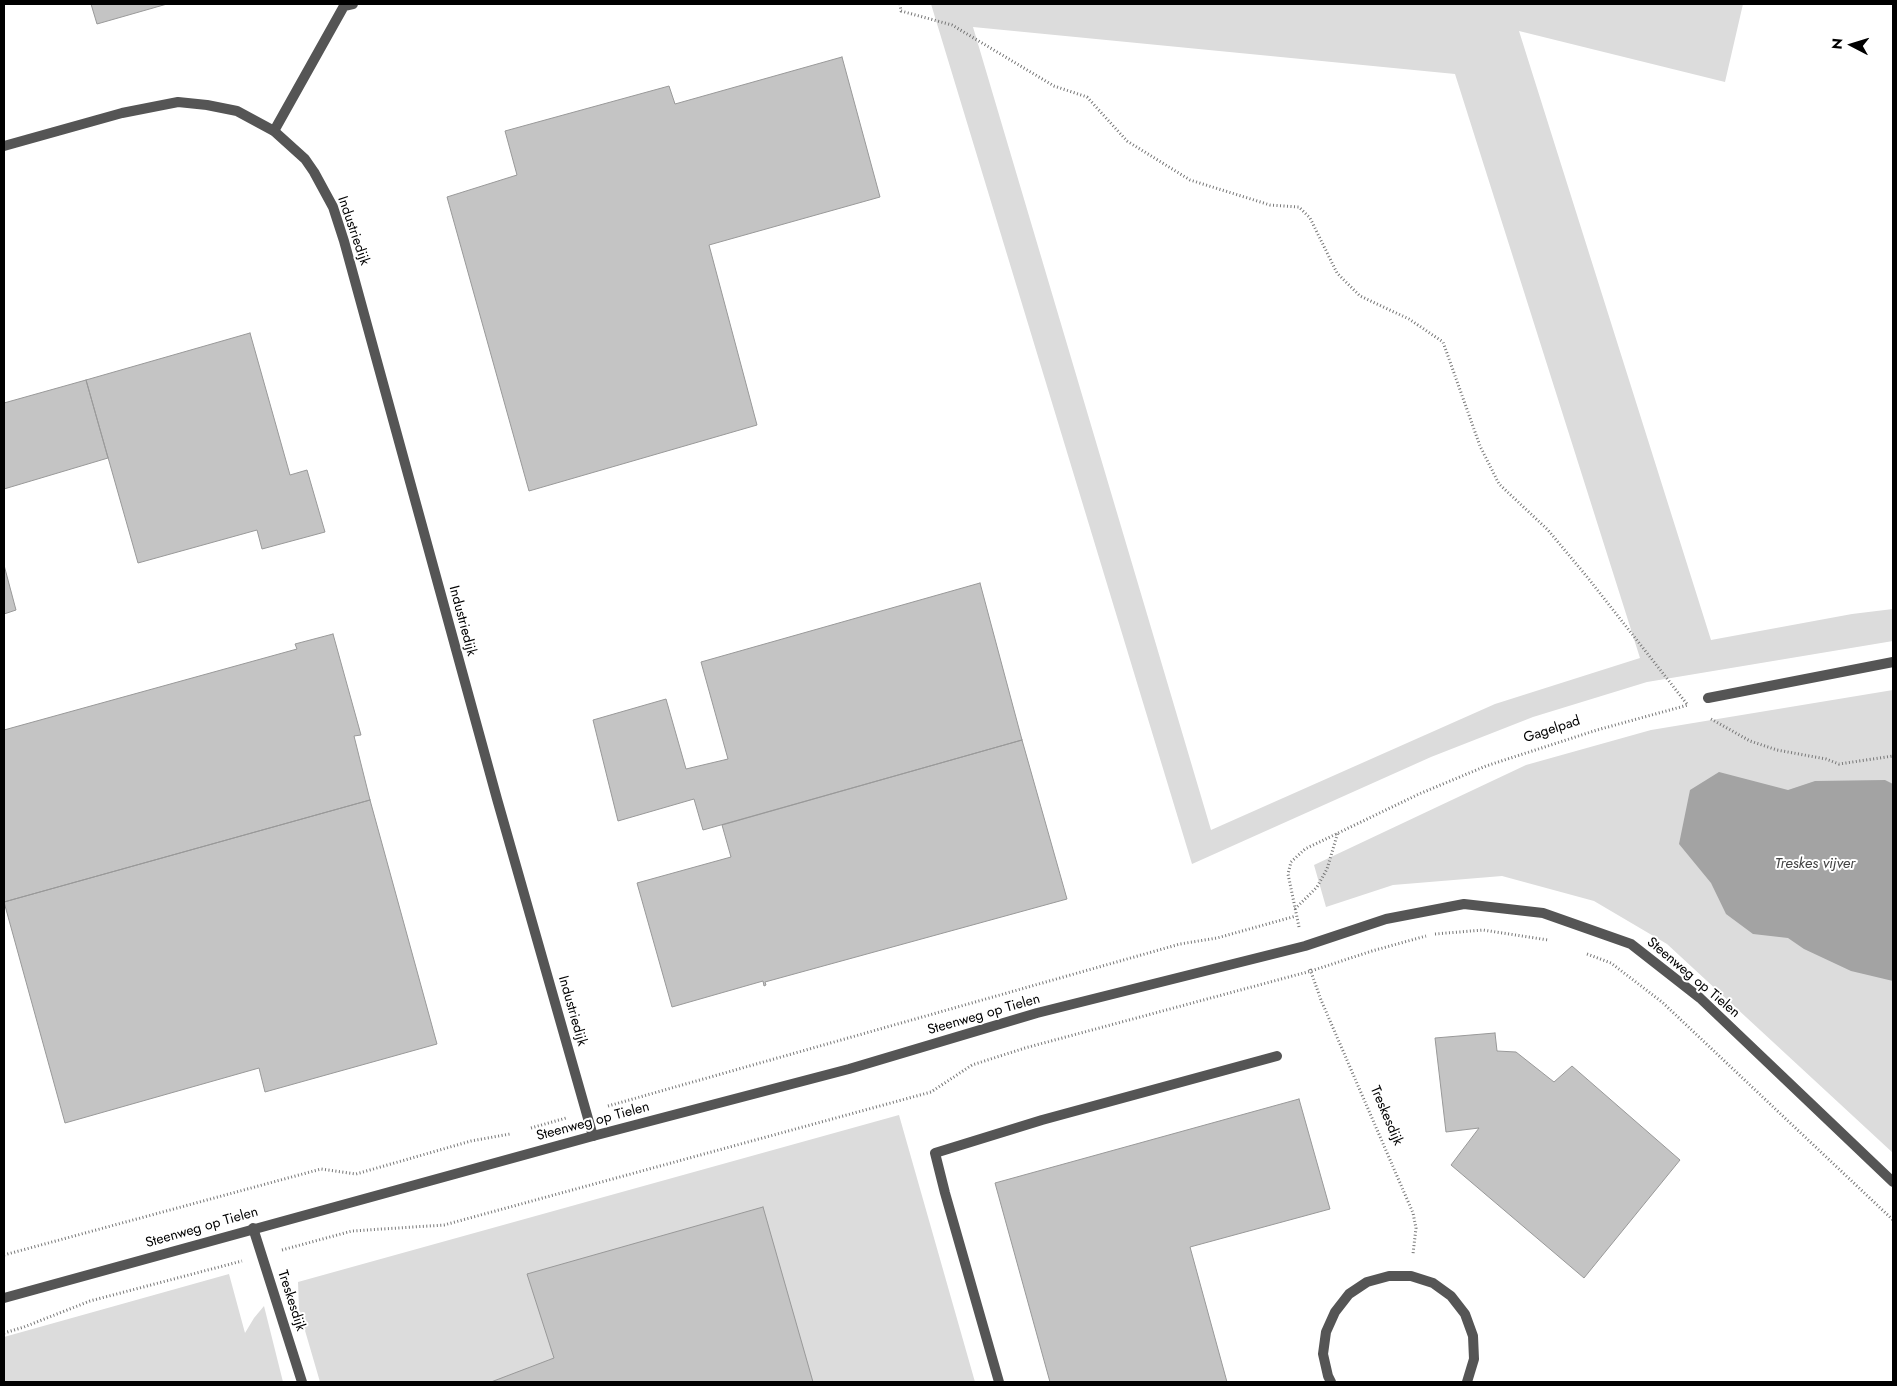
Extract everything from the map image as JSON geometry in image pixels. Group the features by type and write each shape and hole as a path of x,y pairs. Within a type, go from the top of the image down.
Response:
{"street":[{"path":"274,131 344,6 353,4"},
{"name":"Industriedijk","path":"4,146 122,113 178,102 236,111 274,131 305,159 333,207 370,333 496,799 594,1136"},
{"path":"1708,698 1893,662"},
{"name":"Steenweg op Tielen","path":"4,1298 253,1228 849,1069 1037,1013 1305,946 1386,919 1464,904 1543,914 1631,944 1700,998 1893,1182"},
{"path":"999,1382 944,1193 935,1153 1042,1120 1277,1056"},
{"name":"Treskesdijk","path":"253,1228 302,1382"},
{"path":"1331,1382 1324,1354 1326,1332 1335,1312 1349,1294 1367,1282 1389,1276 1411,1276 1432,1283 1451,1296 1465,1314 1473,1336 1474,1359 1468,1382"}],"path":[{"path":"900,4 901,11 952,25 1054,86 1087,97 1127,141 1190,180 1270,205 1298,207 1310,218 1337,273 1360,296 1409,319 1443,342 1480,446 1499,484 1548,530 1688,705 1694,710"},
{"name":"Gagelpad","path":"586,1112 1180,944 1226,935 1296,916 1288,874 1291,862 1305,849 1418,794 1486,766 1597,730 1708,698"},
{"path":"1710,719 1750,741 1777,750 1826,759 1839,764 1893,756"},
{"path":"1295,910 1317,887 1327,869 1338,832"},
{"path":"4,1333 90,1301 352,1231 444,1225 931,1092 972,1065 1025,1048 1311,971 1372,950 1432,934 1483,930 1557,943"},
{"path":"1584,953 1612,963 1662,1002 1893,1220"},
{"name":"Treskesdijk","path":"1311,971 1321,1000 1414,1213 1416,1228 1411,1276"},
{"path":"522,1131 586,1112"},
{"path":"4,1255 321,1169 356,1174 472,1141 512,1134"}],"shaded area":[{"path":"931,4 1743,4 1725,82 1519,31 1711,640 1852,614 1893,609 1893,641 1647,682 1533,717 1431,757 1192,864","holes":["973,27 1455,74 1640,658 1495,704 1211,830"]},
{"path":"1893,690 1893,1153 1667,944 1594,901 1502,876 1393,885 1326,907 1314,865 1526,765 1651,730"},
{"path":"899,1115 975,1382 320,1382 299,1310 298,1282"},
{"path":"229,1274 245,1333 264,1306 283,1382 4,1382 4,1337"}],"water":[{"name":"Treskes vijver","path":"1719,772 1788,790 1815,781 1885,780 1893,784 1893,981 1851,971 1804,949 1788,938 1753,934 1726,914 1711,883 1679,844 1690,790"}],"building":[{"path":"91,4 167,4 97,24"},
{"path":"842,57 880,197 709,245 757,425 529,491 447,197 517,175 505,131 669,86 675,104"},
{"path":"250,333 290,475 307,470 325,532 262,549 257,530 138,563 86,380"},
{"path":"86,380 108,458 4,489 4,403"},
{"path":"4,565 16,610 4,614"},
{"path":"980,583 1022,740 703,830 694,799 618,821 593,720 666,699 686,769 728,759 701,662"},
{"path":"333,634 361,735 354,736 370,800 4,902 4,730 297,649 295,644"},
{"path":"1022,740 1067,899 765,982 766,985 764,986 763,981 672,1007 637,883 731,857 722,825"},
{"path":"370,800 437,1044 265,1092 259,1068 65,1123 4,902"},
{"path":"1495,1033 1497,1051 1516,1052 1554,1082 1572,1066 1680,1160 1584,1278 1451,1165 1479,1128 1446,1132 1435,1038"},
{"path":"1299,1099 1330,1209 1190,1247 1227,1382 1050,1382 995,1183"},
{"path":"763,1207 813,1382 491,1382 554,1358 527,1274"}]}
